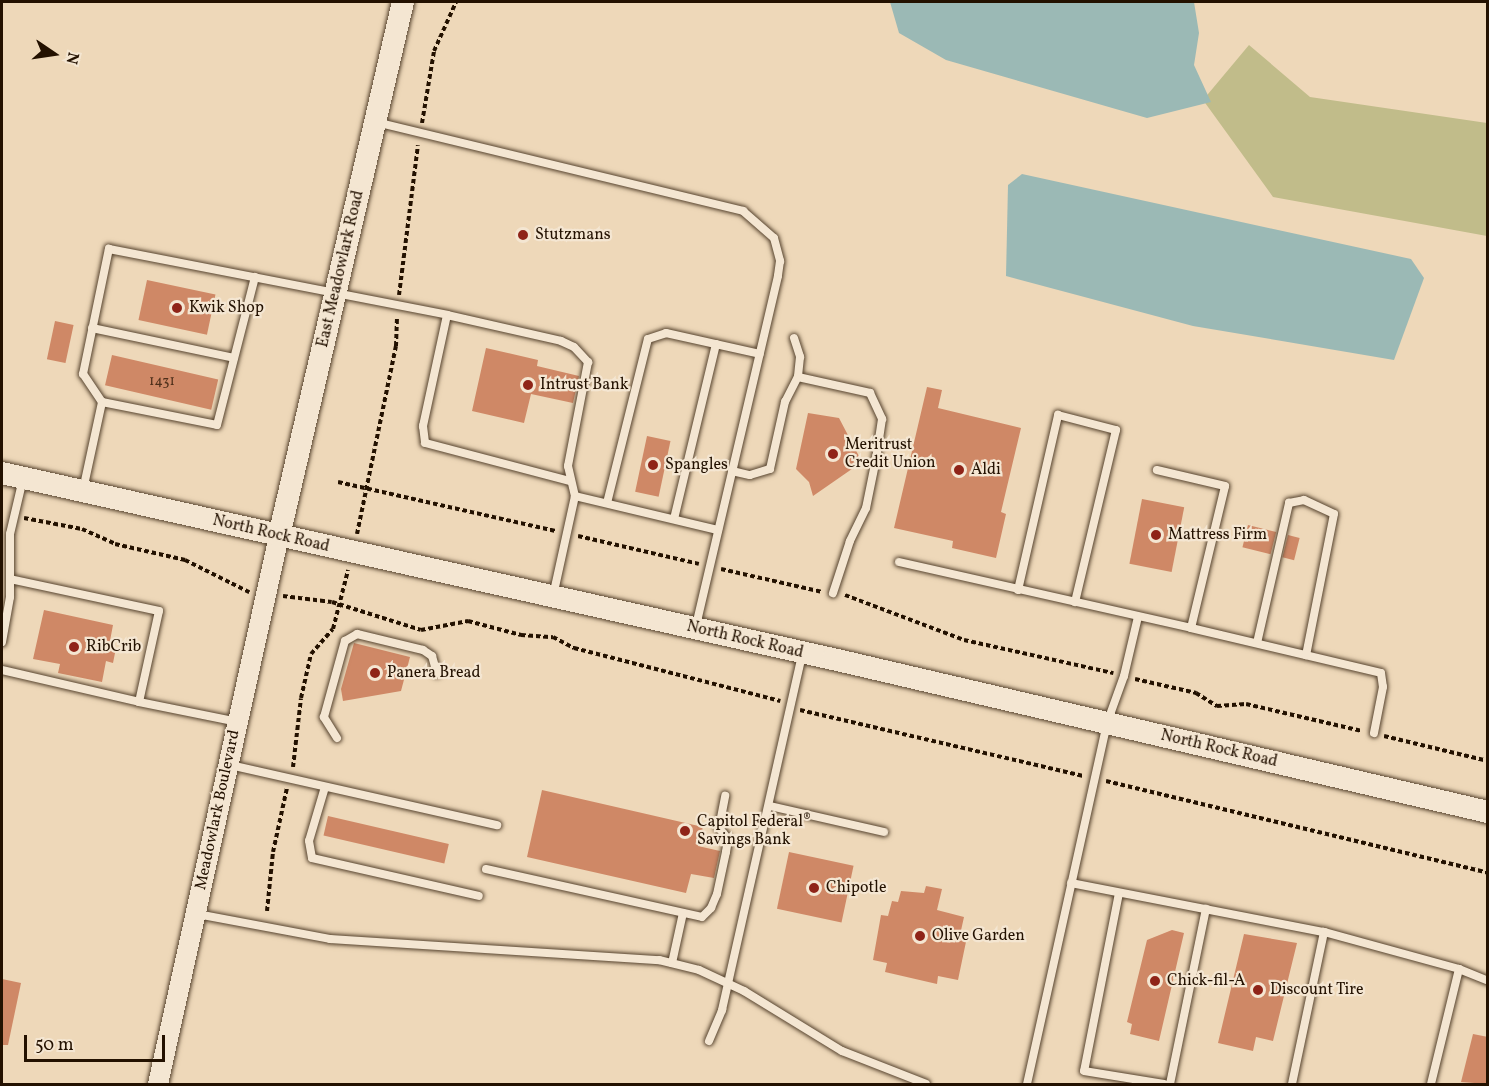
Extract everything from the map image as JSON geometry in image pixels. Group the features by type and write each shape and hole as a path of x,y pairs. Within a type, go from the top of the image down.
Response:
{"main road":[{"name":"East Meadowlark Road","path":"279,536 403,2"},
{"name":"North Rock Road","path":"12,475 803,653 1488,812"}],"street":[{"name":"Meadowlark Boulevard","path":"158,1084 279,536"}],"lane":[{"path":"375,122 420,131 743,211 760,222 774,238 780,261 695,629"},
{"path":"255,277 217,425 102,402 83,374 109,249 255,277 398,305 561,341 583,354 588,371 570,449 570,481 575,496 553,597"},
{"path":"447,315 423,426 425,443 570,481"},
{"path":"92,328 234,358"},
{"path":"606,503 648,339 666,333 760,354"},
{"path":"732,471 750,475 770,469 784,402 798,377 800,357 794,338"},
{"path":"674,519 716,344"},
{"path":"798,377 870,393 882,419 866,508 850,541 833,593"},
{"path":"83,491 102,402"},
{"path":"1018,590 1058,415 1116,429 1075,602"},
{"path":"1157,470 1225,486 1191,628"},
{"path":"2,642 10,579 12,475"},
{"path":"575,496 718,530"},
{"path":"1257,643 1288,503 1304,500 1334,514 1306,655"},
{"path":"899,562 1381,672 1383,687 1374,734"},
{"path":"10,579 159,611 140,702"},
{"path":"1027,1084 1107,723 1124,676 1138,617"},
{"path":"337,738 324,717 345,641 357,634 423,650 432,656 437,673"},
{"path":"709,1041 722,1010 726,983 770,806 803,653"},
{"path":"2,670 238,722"},
{"path":"228,765 497,825"},
{"path":"325,787 309,841 312,858 479,896"},
{"path":"486,869 702,917 711,908 717,894 728,839 719,828 725,796"},
{"path":"770,806 884,832"},
{"path":"1071,883 1324,932 1459,969 1488,981"},
{"path":"1119,892 1084,1071 1164,1084"},
{"path":"1170,1084 1206,909"},
{"path":"672,963 682,913"},
{"path":"196,914 330,939 618,955 672,963 726,983 842,1052 926,1084"},
{"path":"1292,1084 1324,932"},
{"path":"1431,1084 1459,969"}],"path":[{"path":"361,513 365,485 396,346 412,173 434,51 456,2"},
{"path":"338,482 365,485 710,566 852,596 964,640 1196,693 1217,706 1246,704 1488,761"},
{"path":"27,519 82,529 115,544 185,560 246,592"},
{"path":"293,769 301,698 312,654 333,629 344,588"},
{"path":"306,597 338,604 421,630 468,621 521,635 553,637 574,648 776,698"},
{"path":"817,714 1083,776"},
{"path":"1124,784 1488,873"},
{"path":"267,911 273,852 286,795"}],"shaded area":[{"path":"1249,45 1310,97 1487,123 1487,236 1273,197 1203,100"}],"water":[{"path":"890,2 1194,2 1199,33 1194,65 1211,102 1147,118 946,60 899,33"},
{"path":"1022,174 1411,259 1424,278 1394,360 1193,326 1006,276 1008,185"}],"building":[{"name":"Kwik Shop","path":"147,280 215,295 207,335 138,320"},
{"path":"55,321 74,325 65,363 47,359"},
{"name":"Intrust Bank","path":"486,348 538,360 537,366 579,376 573,403 531,394 524,423 472,411"},
{"path":"112,355 218,380 211,410 105,385"},
{"name":"Aldi","path":"927,387 942,390 938,408 1021,428 1001,512 1006,514 996,558 952,548 953,541 894,528"},
{"name":"Meritrust Credit Union","path":"808,413 839,418 862,462 813,496 809,482 796,469"},
{"name":"Spangles","path":"647,436 670,441 659,497 635,492"},
{"name":"Mattress Firm","path":"1142,499 1184,507 1172,572 1129,564"},
{"path":"1248,525 1276,532 1271,554 1242,547"},
{"path":"1288,535 1300,538 1294,560 1282,557"},
{"name":"RibCrib","path":"44,610 113,625 109,646 116,648 113,663 106,661 102,682 58,673 60,664 33,659"},
{"name":"Panera Bread","path":"354,643 410,657 401,691 343,701 341,689"},
{"path":"542,790 703,827 698,846 720,851 714,878 691,874 686,893 527,857"},
{"path":"328,816 449,844 444,863 324,835"},
{"name":"Chipotle","path":"789,852 854,866 841,922 777,909"},
{"name":"Olive Garden","path":"926,886 942,889 937,910 964,917 960,935 967,937 958,980 938,976 937,984 885,972 887,963 873,960 881,915 888,916 892,901 898,902 901,891 924,893"},
{"name":"Chick-fil-A","path":"1172,930 1184,933 1159,1041 1130,1034 1132,1024 1127,1022 1147,940"},
{"name":"Discount Tire","path":"1244,934 1297,943 1273,1041 1256,1037 1253,1051 1218,1043"},
{"path":"2,979 21,983 8,1045 2,1045"},
{"path":"1473,1034 1488,1037 1488,1084 1461,1082"}],"place":[{"name":"Stutzmans","path":"523,235"},
{"name":"Kwik Shop","path":"177,308"},
{"name":"Intrust Bank","path":"528,385"},
{"name":"Meritrust Credit Union","path":"833,454"},
{"name":"Spangles","path":"653,465"},
{"name":"Aldi","path":"959,470"},
{"name":"Mattress Firm","path":"1156,535"},
{"name":"RibCrib","path":"74,647"},
{"name":"Panera Bread","path":"375,673"},
{"name":"Capitol Federal® Savings Bank","path":"685,831"},
{"name":"Chipotle","path":"814,888"},
{"name":"Olive Garden","path":"920,936"},
{"name":"Chick-fil-A","path":"1155,981"},
{"name":"Discount Tire","path":"1258,990"}]}
